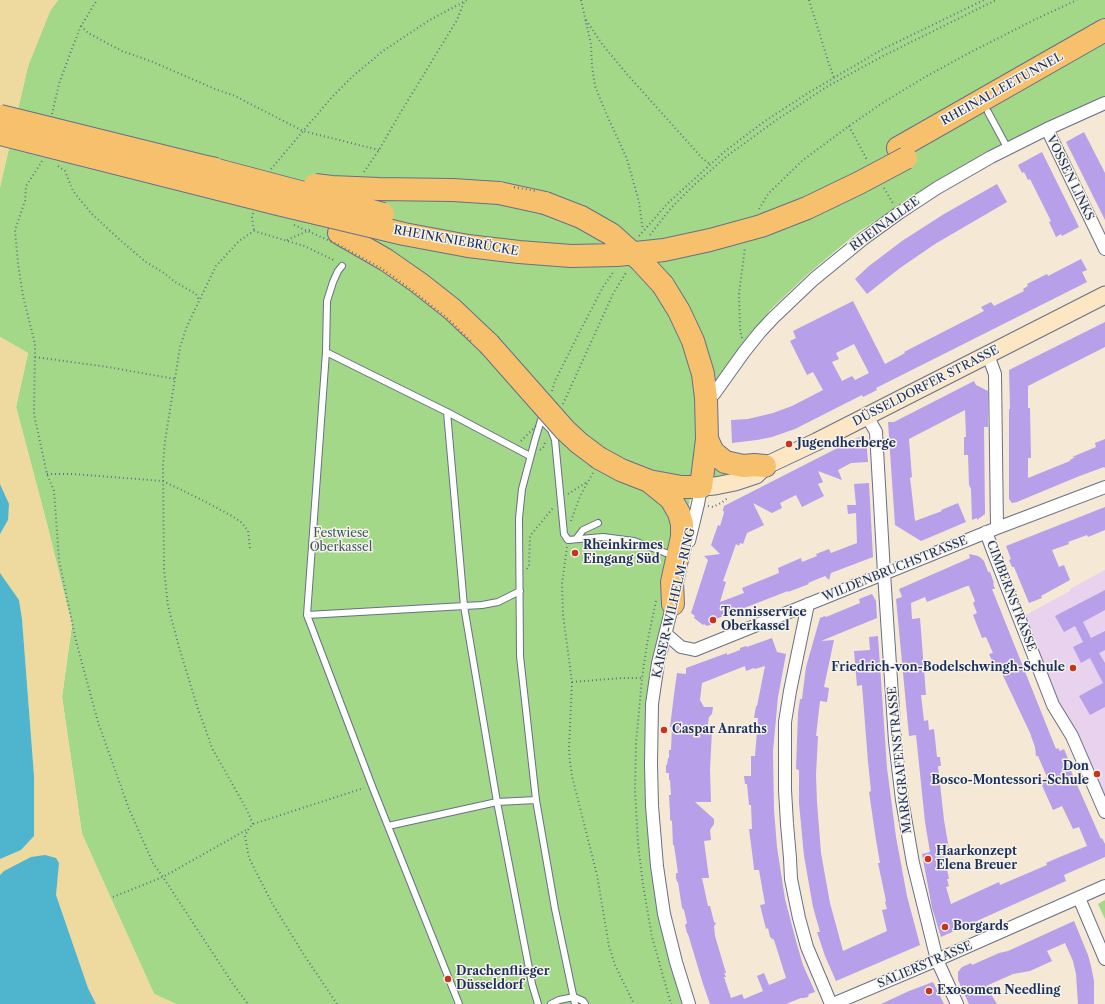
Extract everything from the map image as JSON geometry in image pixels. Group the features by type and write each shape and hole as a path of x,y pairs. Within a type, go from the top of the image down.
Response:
{"highway":[{"name":"RHEINALLEETUNNEL","path":"902,153 1105,30"},
{"name":"RHEINALLEETUNNEL","path":"902,153 988,112 1105,48"},
{"path":"0,116 205,176"},
{"path":"0,134 205,176 278,180 332,187 379,190 452,190 498,193 545,203 581,217 611,234 640,260 663,285 679,311 693,340 703,374 706,398 707,439 701,488 681,487 649,481 621,470 596,465 579,443 565,430 489,344 452,309 419,283 386,260 339,233 278,204"},
{"name":"RHEINKNIEBRÜCKE","path":"205,176 472,233 522,240 562,243 615,242 660,237 706,228 755,214 803,196 855,171 902,153"},
{"name":"RHEINKNIEBRÜCKE","path":"205,176 278,204 404,234 468,246 519,252 570,256 617,255 671,248 710,240 761,226 807,208 859,183 902,153"},
{"path":"707,439 713,452 725,462 743,466 765,466"},
{"path":"649,481 665,493 671,500 679,513 682,524 682,558 672,582 673,604"}],"street":[{"name":"RHEINALLEE","path":"706,398 714,394 744,352 773,318 814,279 863,239 937,188 1046,129 1105,103"},
{"name":"VOSSEN LINKS","path":"1046,129 1105,249"},
{"name":"DÜSSELDORFER STRASSE","path":"701,488 735,482 756,475 765,466 868,416 1105,296"},
{"name":"CIMBERNSTRASSE","path":"988,355 995,374 992,530 993,551 1054,705 1072,736 1105,812"},
{"name":"MARKGRAFENSTRASSE","path":"868,416 876,432 895,741 902,800 912,863 937,960 957,1004"},
{"name":"WILDENBRUCHSTRASSE","path":"666,634 681,647 695,650 992,530 1105,487"},
{"name":"KAISER-WILHELM-RING","path":"682,558 698,504 701,488"},
{"name":"KAISER-WILHELM-RING","path":"673,604 658,663 652,704 650,764 657,866 664,914 676,962 689,1004"},
{"path":"808,604 790,691 786,722 785,763 787,824 791,879 799,918 807,947 832,1004"},
{"name":"SALIERSTRASSE","path":"832,1004 937,960 1105,886"},
{"path":"1079,898 1105,959"}],"lane":[{"path":"988,112 1008,149"},
{"path":"342,266 332,282 327,301 326,352 307,614 372,786 459,1004"},
{"path":"326,352 530,456"},
{"path":"446,412 464,606 497,802 531,976 538,1004"},
{"path":"575,1004 555,909 536,800 520,656 519,518 522,489 541,420 551,430 555,440 564,534 568,540 603,535 634,541 682,558"},
{"path":"576,539 583,530 598,523"},
{"path":"307,614 482,605 498,602 520,591"},
{"path":"388,826 497,802 536,800"},
{"path":"551,1004 559,1000 574,997 586,1004"}],"path":[{"path":"51,118 59,84 81,26 97,0"},
{"path":"581,0 591,44 595,86 627,159 639,202 643,230"},
{"path":"809,0 834,78"},
{"path":"808,93 883,49 984,0"},
{"path":"649,237 671,208 694,185 727,156 775,121 828,86 883,56 996,0"},
{"path":"757,214 768,194 803,160 833,137 884,102 969,53 1077,0"},
{"path":"292,144 332,97 353,76 383,51 428,20 466,1"},
{"path":"362,175 379,150 457,20 466,1"},
{"path":"585,18 602,44 626,73 702,158 710,164"},
{"path":"81,26 88,33 122,51 235,96 304,131 379,150"},
{"path":"43,157 41,163 26,186 25,201 16,230 18,264 23,296 35,344 34,414 47,474 54,491 59,560 76,641 98,722 129,809 153,863 233,984 248,1004"},
{"path":"57,164 65,171 73,191 91,213 146,262 175,282 196,294 199,300"},
{"path":"267,170 274,172"},
{"path":"513,187 541,192"},
{"path":"248,209 255,211"},
{"path":"289,223 339,245 381,268 413,290 446,317 478,348"},
{"path":"286,241 315,227"},
{"path":"253,824 247,810 213,750 198,709 168,606 164,568 163,465 165,441 180,347 187,326 216,266 239,241 254,231 304,246 337,262 342,266"},
{"path":"744,352 740,329 739,294 747,241"},
{"path":"562,405 613,294 628,269"},
{"path":"35,357 108,367 175,379"},
{"path":"520,441 544,420"},
{"path":"530,456 543,448 551,430"},
{"path":"596,465 580,496 570,524 562,584 563,615 572,682 569,749 572,776 597,875 609,946 615,964 634,1004"},
{"path":"47,474 73,474 163,481 204,501 242,523 248,531 250,549"},
{"path":"519,579 529,566 530,536 560,499 588,481"},
{"path":"572,682 642,678"},
{"path":"113,897 163,877 215,849 253,824 372,786"},
{"path":"249,828 245,836 249,858 256,875 304,955 337,1004"}],"shaded area":[{"name":"Friedrich-von-Bodelschwingh-Schule","path":"1105,570 1105,812 1020,618"}],"green space":[{"name":"Festwiese Oberkassel","path":"58,0 1105,0 1105,100 935,183 858,232 809,273 770,310 700,404 693,482 680,556 654,664 647,806 689,1004 176,1004 154,994 82,834 62,697 72,625 16,407 28,353 0,337 0,187 28,66 50,11"},
{"path":"710,460 719,462 732,477 711,479"},
{"path":"1105,900 1105,919 1098,904"}],"sand":[{"path":"0,0 58,0 50,11 28,66 0,187"},
{"path":"0,337 28,353 16,407 72,625 62,697 82,834 154,994 176,1004 96,1004 88,988 56,895 59,863 0,875 0,859 21,850 34,836 34,776 22,619 19,600 0,573 0,534 8,520 3,490 0,484"}],"water":[{"path":"0,484 9,504 8,520 0,534"},
{"path":"0,573 19,600 22,619 34,776 34,836 21,850 0,859"},
{"path":"45,855 56,858 59,863 56,895 88,988 96,1004 0,1004 0,875 4,871 31,857"}],"building":[{"path":"1084,132 1105,173 1105,220 1066,142"},
{"path":"1042,152 1079,227 1062,236 1061,234 1056,237 1049,222 1051,221 1030,179 1028,180 1024,172 1022,173 1018,165"},
{"path":"997,184 1007,202 935,244 900,268 867,294 855,279 869,266 902,241 944,214"},
{"path":"1081,259 1087,270 1082,272 1087,282 876,388 877,390 863,397 862,395 795,429 772,437 732,443 731,420 748,419 773,413 792,406 823,390 813,372 807,375 790,341 796,338 793,331 853,301 885,364 905,353 904,352 984,311 981,307 991,302 994,306 1024,291 1023,289 1028,286 1027,284 1047,274 1048,276","holes":["854,344 869,373 855,380 852,376 842,381 832,362 839,359 836,353"]},
{"path":"1105,322 1105,347 1028,386 1031,458 1028,458 1028,478 1070,461 1075,457 1072,457 1096,447 1095,443 1105,439 1105,468 1104,467 1077,477 1012,503 1009,499 1009,370"},
{"path":"974,381 976,385 988,391 988,427 984,427 985,514 977,520 977,518 972,520 968,455 964,455 964,437 966,437 965,410 909,439 912,477 910,478 915,521 942,511 941,510 958,503 966,522 921,541 895,525 888,422 894,422"},
{"path":"861,436 866,439 868,462 851,463 838,470 842,480 818,471 823,482 818,484 824,496 802,507 796,495 780,503 782,508 772,513 753,503 764,525 747,533 743,544 740,543 739,546 736,544 723,581 726,582 720,602 744,593 742,588 779,573 778,568 801,558 802,562 829,549 831,553 857,543 856,513 848,514 847,505 856,505 854,484 869,483 873,557 831,573 829,580 825,576 808,583 809,584 716,619 717,622 707,626 704,624 703,625 694,618 695,616 691,613 708,560 704,556 720,554 711,545 718,525 720,526 724,513 724,506"},
{"path":"1105,507 1105,530 1088,537 1087,535 1068,542 1069,544 1052,550 1059,567 1064,565 1070,580 1041,596 1042,598 1029,603 1014,567 1012,567 1009,560 1011,559 1006,546"},
{"path":"969,554 981,558 984,561 988,572 990,572 995,589 992,589 1056,749 1058,748 1060,751 1064,749 1069,761 1067,762 1101,839 1102,838 1105,844 1105,857 1064,875 1066,881 941,937 932,908 922,854 930,852 925,822 916,735 909,736 896,599 902,597 899,589 970,558","holes":["969,586 975,601 973,603 977,613 973,615 982,638 986,637 993,653 989,654 994,665 997,663 1031,735 1036,756 1038,756 1047,777 1040,781 1053,810 1062,806 1073,829 1079,827 1087,846 1046,863 1047,865 1000,885 999,882 951,904 946,887 949,886 947,879 949,879 943,850 949,849 938,766 941,766 940,757 937,757 934,729 929,730 928,720 924,721 921,695 926,695 920,618 912,619 911,603 925,597 927,602"]},
{"path":"1105,590 1105,610 1083,622 1091,638 1105,631 1105,650 1099,653 1105,663 1105,707 1090,715 1079,696 1103,683 1090,658 1081,663 1073,647 1083,642 1075,626 1064,632 1055,616"},
{"path":"872,594 876,601 877,618 821,641 834,640 824,687 829,688 827,702 820,701 816,736 818,736 816,775 821,853 830,903 843,951 887,931 882,910 887,909 886,901 878,863 880,863 869,792 871,791 862,685 857,686 854,651 870,650 869,637 878,636 887,768 896,837 907,896 920,945 836,981 825,956 817,932 820,932 813,907 804,856 799,803 799,770 796,769 798,713 800,699 802,699 806,667 820,618 860,603 859,599"},
{"path":"772,638 777,652 786,654 778,697 773,751 774,810 777,847 785,899 796,941 803,965 815,992 809,994 808,997 786,1004 710,1004 687,933 685,925 687,923 684,910 682,908 676,878 676,873 678,873 673,845 672,821 670,820 670,780 669,773 666,773 666,765 669,758 669,750 671,750 672,727 670,727 677,673 686,674 686,668 727,653 727,655 740,650 740,648","holes":["745,666 746,671 765,666 754,718 758,718 755,756 751,756 751,776 744,776 745,784 747,784 749,805 751,805 752,829 749,829 754,870 759,870 765,904 760,905 766,929 768,928 770,937 774,940 786,978 769,985 764,973 757,976 763,991 744,999 742,994 731,998 724,977 726,977 724,973 726,973 715,936 714,926 716,923 714,922 710,906 708,906 702,878 709,878 704,841 711,840 710,830 714,824 714,819 695,802 711,802 710,770 712,730 707,730 709,717 712,714 713,707 704,707 700,700 702,683"]},
{"path":"1074,921 1091,966 1094,981 1094,1004 1078,1004 1076,974 1073,961 1065,943 1047,951 1052,961 1030,971 1013,974 986,986 997,1004 969,1004 958,980 958,972 962,967 971,963 972,965 999,953 1008,951"},
{"path":"933,982 944,1004 881,1004 909,991"}],"place":[{"name":"Jugendherberge","path":"789,444"},
{"name":"Rheinkirmes Eingang Süd","path":"575,553"},
{"name":"Tennisservice Oberkassel","path":"713,620"},
{"name":"Friedrich-von-Bodelschwingh-Schule","path":"1073,668"},
{"name":"Caspar Anraths","path":"664,730"},
{"name":"Don Bosco-Montessori-Schule","path":"1097,774"},
{"name":"Haarkonzept Elena Breuer","path":"928,859"},
{"name":"Borgards","path":"945,927"},
{"name":"Drachenflieger Düsseldorf","path":"448,979"},
{"name":"Exosomen Needling","path":"929,991"}]}
